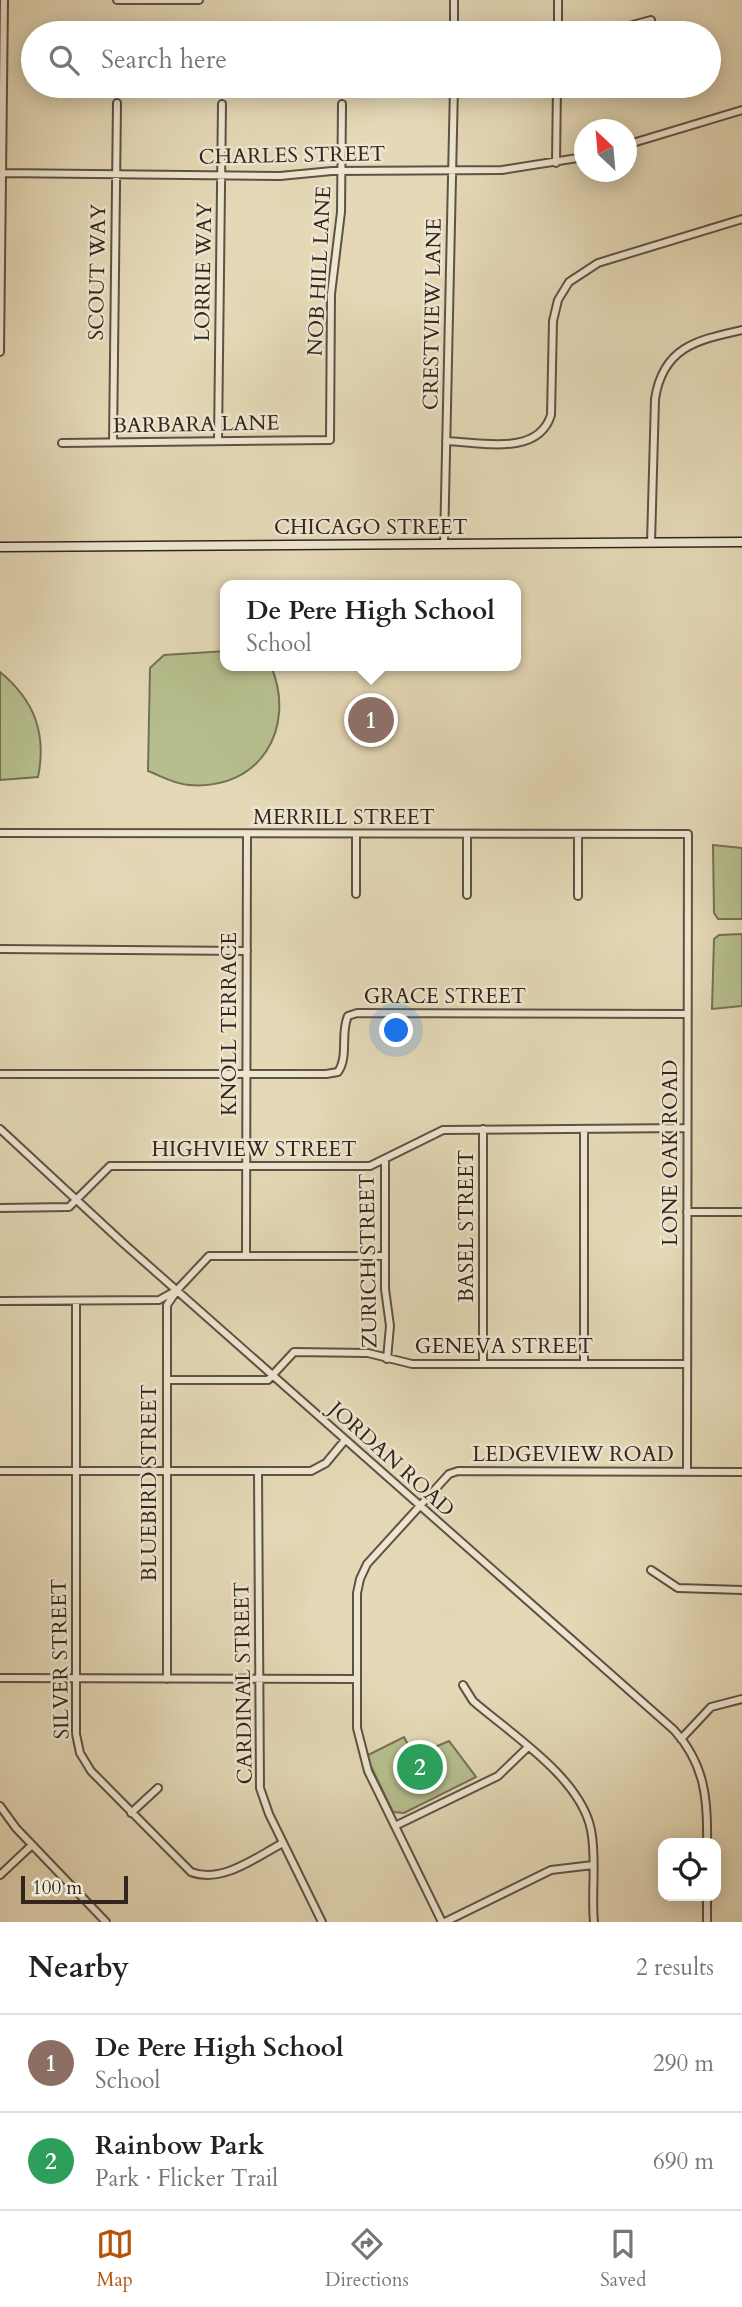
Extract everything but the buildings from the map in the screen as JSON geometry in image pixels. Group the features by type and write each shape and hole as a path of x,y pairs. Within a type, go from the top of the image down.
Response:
{"street":[{"path":"0,352 4,0"},
{"path":"117,0 199,0"},
{"path":"454,0 454,21"},
{"path":"558,0 558,21"},
{"name":"CRESTVIEW LANE","path":"444,544 454,98"},
{"path":"556,163 557,98"},
{"name":"SCOUT WAY","path":"113,442 117,103"},
{"name":"LORRIE WAY","path":"218,441 222,104"},
{"name":"NOB HILL LANE","path":"330,440 331,284 341,212 342,104"},
{"path":"637,142 742,110"},
{"name":"CHARLES STREET","path":"1,173 280,176 341,171 502,170 574,159"},
{"path":"446,442 521,443 533,439 545,429 551,415 555,309 563,290 576,275 598,263 742,219"},
{"path":"651,543 654,399 660,378 671,359 688,345 742,330"},
{"name":"BARBARA LANE","path":"62,443 330,440"},
{"name":"CHICAGO STREET","path":"0,547 742,542"},
{"name":"MERRILL STREET","path":"0,833 688,834"},
{"path":"578,834 578,896"},
{"name":"LONE OAK ROAD","path":"687,1472 688,834"},
{"name":"KNOLL TERRACE","path":"246,1256 247,835"},
{"path":"356,835 356,894"},
{"path":"467,835 467,895"},
{"path":"0,949 247,951"},
{"name":"GRACE STREET","path":"0,1074 247,1075 338,1072 342,1065 345,1023 348,1016 357,1013 687,1014"},
{"name":"HIGHVIEW STREET","path":"78,1201 110,1166 370,1166 437,1132 483,1129 687,1128"},
{"name":"JORDAN ROAD","path":"0,1129 681,1739 698,1764 704,1782 707,1838"},
{"name":"BASEL STREET","path":"483,1129 483,1364"},
{"path":"584,1129 584,1364"},
{"name":"ZURICH STREET","path":"384,1161 385,1289 390,1326 387,1359"},
{"path":"0,1208 69,1208 78,1201"},
{"path":"687,1212 742,1212"},
{"path":"0,1301 159,1300 177,1290 209,1256 385,1256"},
{"name":"BLUEBIRD STREET","path":"167,1678 167,1305 177,1290"},
{"name":"SILVER STREET","path":"76,1301 75,1678 76,1734 80,1753 91,1771 184,1868 199,1875 219,1874 283,1843"},
{"name":"GENEVA STREET","path":"273,1376 294,1352 368,1353 412,1364 687,1364"},
{"path":"167,1380 268,1380 273,1376"},
{"path":"0,1471 317,1470 345,1440"},
{"name":"CARDINAL STREET","path":"258,1471 260,1788 283,1843 322,1922"},
{"name":"LEDGEVIEW ROAD","path":"443,1922 363,1758 357,1728 357,1679 360,1579 368,1564 449,1474 458,1471 742,1472"},
{"path":"651,1570 677,1588 742,1590"},
{"path":"0,1678 357,1679"},
{"path":"463,1685 472,1700 565,1781 581,1802 592,1831 594,1922"},
{"path":"681,1739 711,1707 742,1699"},
{"path":"395,1826 498,1776 527,1748"},
{"path":"131,1813 158,1788"},
{"path":"0,1806 32,1845 106,1922"},
{"path":"0,1875 32,1845"},
{"path":"443,1922 551,1870 593,1865"},
{"path":"707,1901 707,1922"}],"green space":[{"path":"220,651 220,671 273,671 278,689 279,712 275,732 266,751 253,766 235,778 214,784 183,784 148,771 150,668 164,655"},
{"path":"0,672 22,694 35,718 41,746 38,777 0,780"},
{"path":"713,845 742,848 742,919 718,919 714,913"},
{"path":"742,934 742,1006 712,1009 714,939 719,935"},
{"path":"404,1737 414,1756 449,1741 476,1777 404,1813 393,1812 366,1756"}],"place":[{"name":"De Pere High School","path":"371,720"},
{"name":"Rainbow Park","path":"420,1767"}]}
